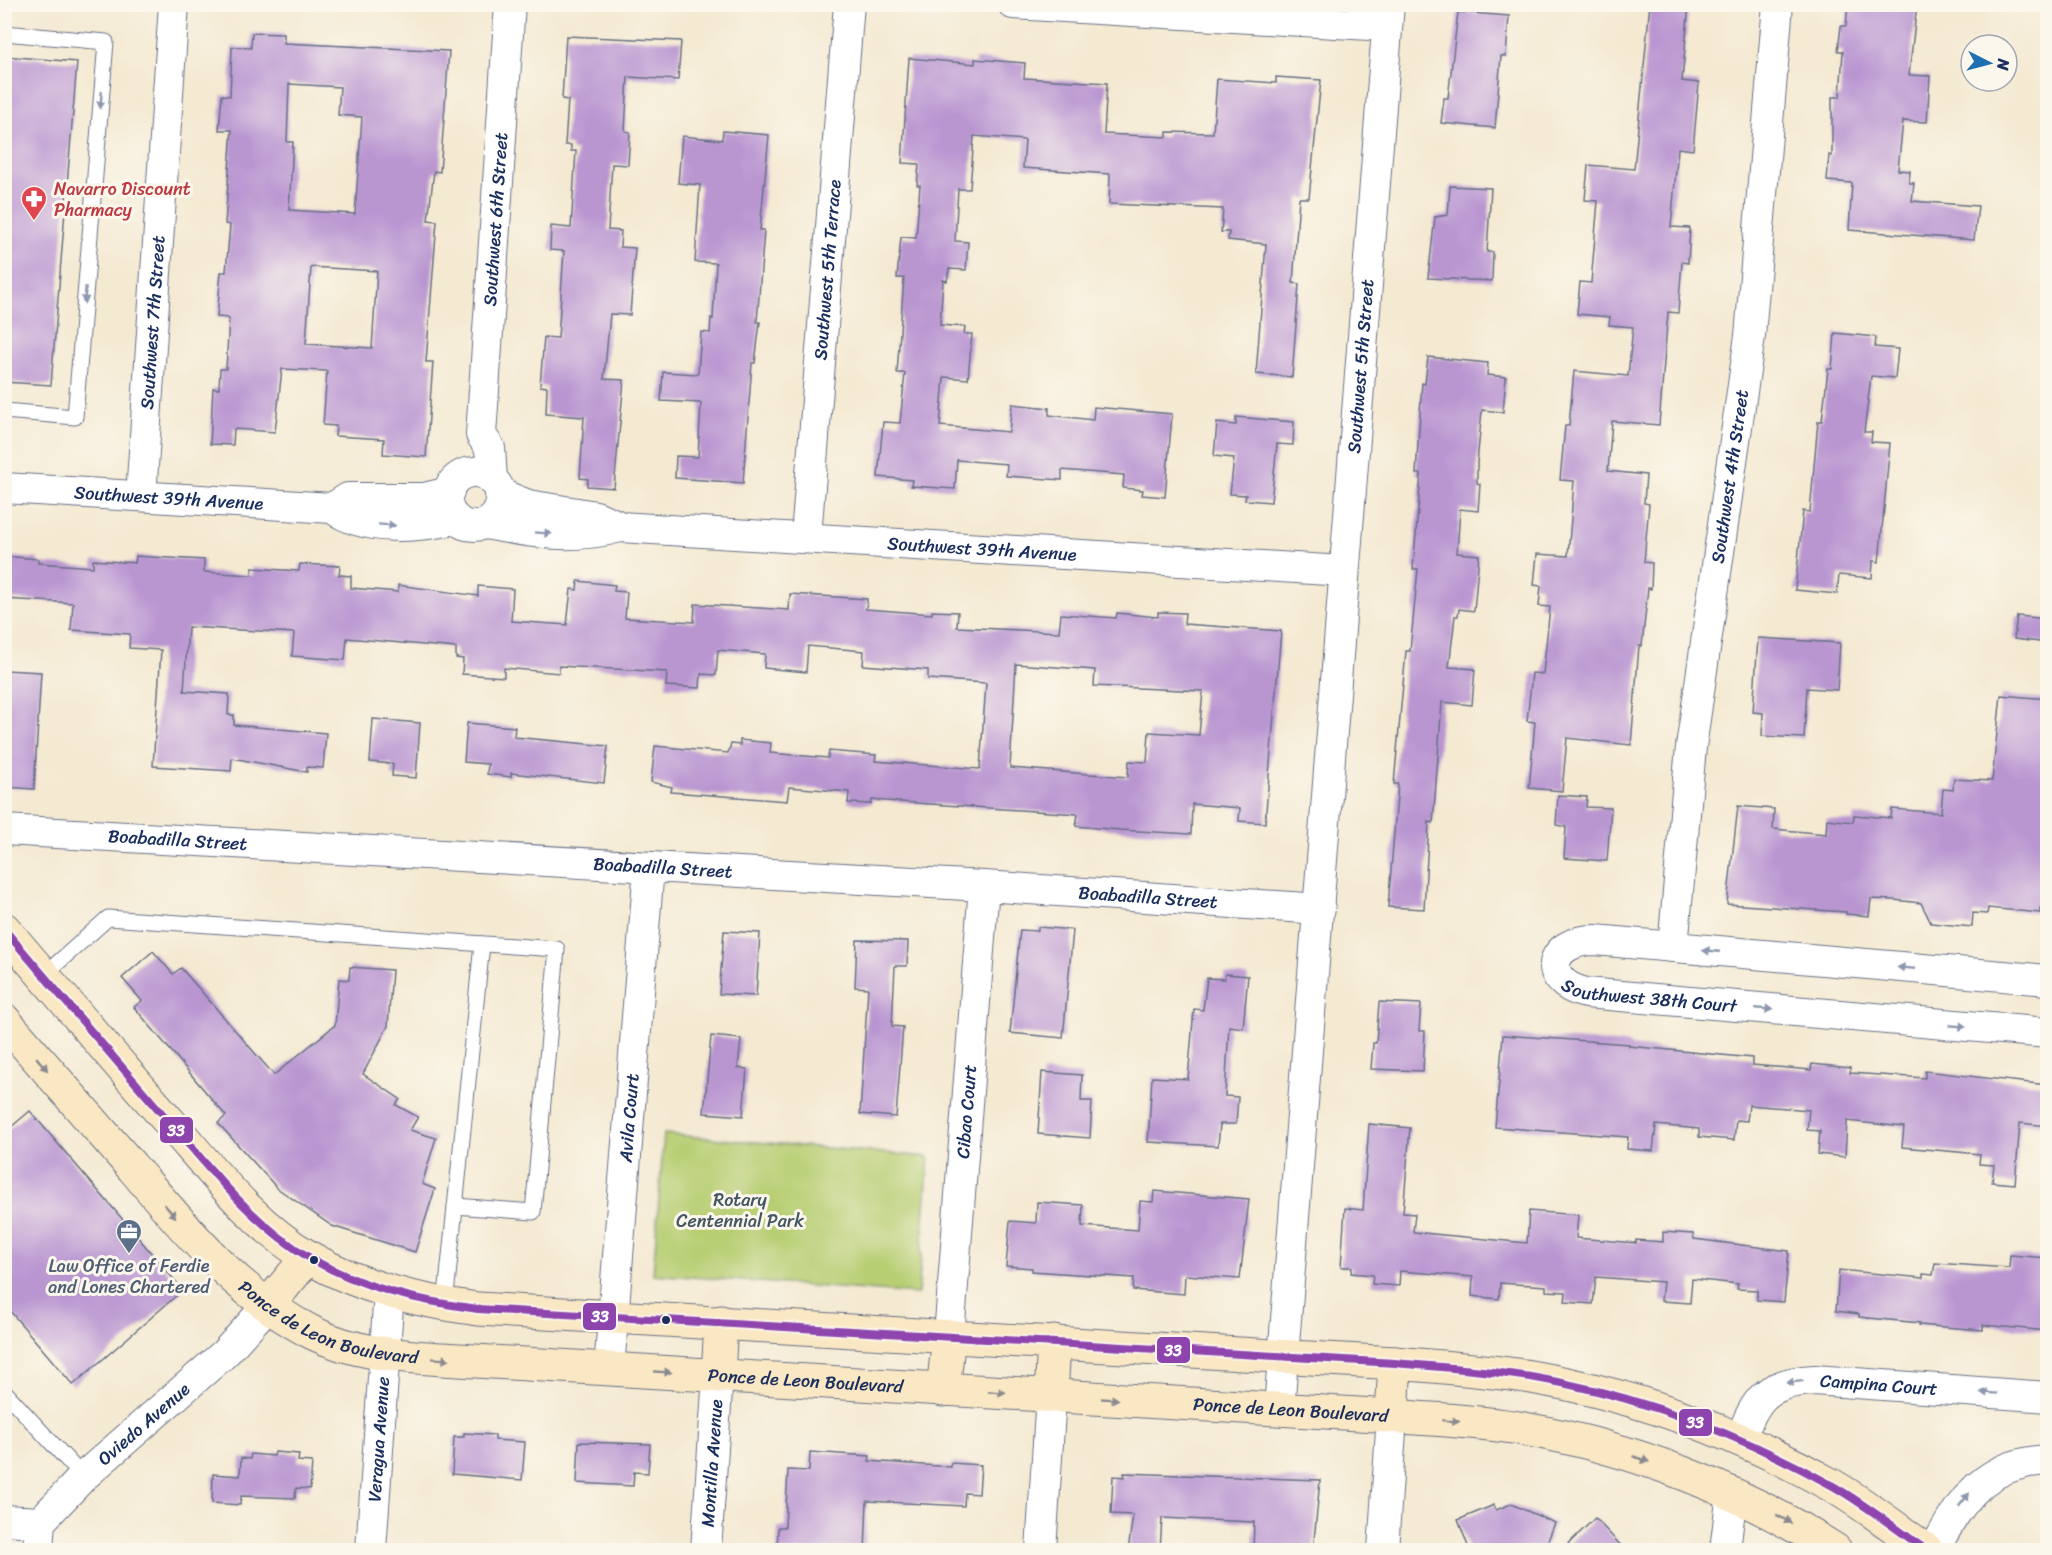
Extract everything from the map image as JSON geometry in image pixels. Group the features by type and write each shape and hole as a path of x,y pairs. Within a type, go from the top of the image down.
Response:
{"street":[{"name":"Southwest 7th Street","path":"141,496 174,4"},
{"name":"Southwest 6th Street","path":"496,487 490,448 481,435 510,4"},
{"name":"Southwest 5th Terrace","path":"806,536 849,4"},
{"path":"1013,4 1388,15"},
{"name":"Southwest 4th Street","path":"1673,947 1691,747 1751,325 1778,4"},
{"name":"Southwest 5th Street","path":"1320,909 1388,15"},
{"path":"455,496 463,457 471,442 481,435"},
{"name":"Southwest 39th Avenue","path":"4,488 332,508 348,498 455,496 477,473 496,487 528,504 596,516 620,527"},
{"path":"486,524 498,511 496,487"},
{"name":"Southwest 39th Avenue","path":"455,496 467,525 486,524 522,531 567,535 594,534 620,527 806,536 1344,571"},
{"name":"Boabadilla Street","path":"4,830 984,886 1320,909"},
{"name":"Avila Court","path":"609,1370 649,867"},
{"name":"Cibao Court","path":"949,1336 984,886"},
{"path":"1279,1409 1320,909"},
{"path":"4,929 216,1176 250,1211 308,1257 365,1285 445,1305 478,1309 1054,1342 1481,1370 1589,1390 1686,1419 1834,1487 1926,1551"},
{"name":"Southwest 38th Court","path":"2048,980 1580,940 1566,945 1559,953 1556,962 1557,974 1562,983 1573,990 1586,993 2048,1033"},
{"name":"Ponce de Leon Boulevard","path":"4,1020 194,1238 233,1277 268,1305 314,1334 340,1344 385,1354 609,1370 1392,1416 1524,1429 1622,1452 1732,1493 1798,1527 1835,1551"},
{"path":"268,1305 308,1257"},
{"name":"Veragua Avenue","path":"371,1551 389,1292"},
{"name":"Oviedo Avenue","path":"39,1536 83,1477 225,1353 268,1305"},
{"path":"718,1376 721,1322"},
{"path":"943,1389 949,1336"},
{"path":"1041,1551 1054,1342"},
{"path":"1383,1551 1395,1363"},
{"name":"Montilla Avenue","path":"706,1551 718,1376"},
{"name":"Campina Court","path":"1740,1442 1749,1415 1764,1398 1779,1384 1794,1381 1814,1380 2048,1397"},
{"path":"1725,1551 1740,1442"},
{"path":"1934,1551 1960,1505 1983,1481 2023,1461 2048,1460"},
{"path":"4,1520 39,1536"}],"lane":[{"path":"4,33 106,42 75,417 4,411"},
{"path":"44,975 108,918 557,949 533,1212 454,1206"},
{"path":"445,1305 482,944"},
{"path":"4,1391 83,1477"}],"green space":[{"name":"Rotary Centennial Park","path":"664,1134 929,1157 918,1294 653,1274"}],"building":[{"path":"1650,4 1689,4 1682,81 1699,83 1693,150 1678,148 1671,227 1690,228 1688,263 1682,262 1678,313 1668,312 1659,425 1612,421 1608,471 1646,475 1644,503 1649,504 1644,562 1652,563 1651,589 1648,588 1642,646 1639,646 1631,745 1567,738 1562,791 1529,788 1535,722 1527,721 1532,673 1543,674 1550,607 1539,606 1541,586 1534,585 1537,554 1568,556 1574,481 1560,480 1565,426 1569,426 1574,371 1628,376 1633,327 1609,325 1610,317 1577,314 1580,282 1591,283 1598,201 1585,200 1588,165 1634,169"},
{"path":"1848,4 1917,4 1909,75 1930,76 1927,122 1903,121 1898,170 1910,171 1909,183 1914,183 1912,201 1978,206 1974,240 1849,230 1852,183 1827,181 1829,155 1832,156 1832,97 1840,97 1843,51 1838,51 1841,26 1846,26"},
{"path":"1458,12 1509,16 1506,56 1501,56 1495,128 1441,123 1444,98 1448,98"},
{"path":"252,33 284,34 284,43 449,51 440,172 434,171 428,220 437,221 426,362 433,362 426,457 383,454 384,439 335,436 336,426 323,425 327,371 282,369 275,432 234,429 233,445 210,444 213,388 219,389 220,369 226,369 229,318 217,317 221,272 226,272 230,225 225,224 232,130 219,130 222,95 230,96 232,47 251,48","holes":["289,84 340,87 338,115 362,117 355,214 289,210 293,142 287,142","311,267 377,271 372,348 306,344"]},
{"path":"566,36 681,41 678,80 628,77 625,131 630,132 628,165 612,164 608,230 621,231 620,247 635,248 630,315 610,314 604,379 624,380 614,488 587,486 588,479 580,478 584,417 546,414 547,387 540,386 544,337 558,338 564,251 550,250 551,226 571,228 576,151 571,151 571,145 565,145 568,100 562,99"},
{"name":"Navarro Discount Pharmacy","path":"4,56 77,62 51,385 4,382"},
{"path":"909,58 975,64 975,59 1025,63 1024,78 1107,83 1104,134 1167,137 1167,132 1213,133 1217,79 1276,83 1276,77 1321,80 1309,198 1299,198 1293,283 1299,284 1292,377 1256,374 1266,244 1228,240 1229,232 1221,232 1223,209 1109,204 1110,174 1023,168 1025,140 974,136 970,189 958,189 955,241 968,242 966,270 949,269 947,281 943,280 940,325 965,327 964,334 972,334 968,379 944,377 940,426 1009,432 1012,404 1049,408 1049,415 1093,420 1094,407 1172,414 1165,497 1142,495 1143,490 1123,488 1124,475 1062,470 1062,480 1006,476 1007,464 957,460 955,489 911,486 912,480 878,477 883,422 900,423 905,373 897,373 904,278 897,278 901,237 916,238 920,185 917,185 919,164 902,163"},
{"path":"723,131 769,135 760,230 764,230 757,322 760,322 755,363 752,363 743,483 675,478 676,456 698,457 701,403 661,401 663,372 698,374 701,332 710,333 711,318 713,319 716,263 695,262 700,185 678,183 682,136 722,140"},
{"path":"1450,186 1491,188 1487,252 1493,252 1492,281 1428,278 1435,217 1448,215"},
{"path":"1835,333 1876,337 1875,347 1898,349 1895,378 1871,376 1864,432 1872,432 1871,442 1890,443 1879,562 1873,561 1872,578 1839,575 1837,594 1795,590 1803,511 1810,512 1818,421 1822,421 1828,369 1832,369"},
{"path":"1428,357 1488,363 1487,375 1506,377 1503,412 1482,410 1477,463 1477,483 1480,484 1478,511 1460,509 1457,553 1479,555 1474,611 1459,609 1458,616 1455,616 1449,667 1475,669 1472,705 1442,702 1433,823 1429,822 1424,909 1388,907 1398,784 1394,784 1406,651 1410,651 1418,569 1413,569 1421,474 1416,474 1422,383 1425,384"},
{"path":"1236,417 1294,422 1293,445 1277,444 1271,502 1245,500 1246,495 1230,494 1234,458 1214,456 1217,423 1236,425"},
{"path":"4,556 38,559 38,563 93,567 93,560 135,563 136,556 204,560 204,572 252,575 252,568 299,571 300,564 340,566 339,575 351,576 351,588 398,592 398,585 478,596 478,586 513,589 511,621 567,625 571,589 577,590 578,581 615,585 614,591 627,592 625,618 694,622 695,604 789,610 790,594 867,599 866,609 932,614 932,611 958,612 957,627 1059,632 1061,614 1116,618 1117,613 1158,617 1158,612 1185,613 1184,624 1281,631 1265,823 1239,821 1240,808 1192,804 1191,834 1120,830 1076,826 1078,814 872,800 871,804 848,803 849,792 789,787 787,801 671,792 672,787 651,782 655,746 728,753 731,744 740,745 740,740 771,743 770,753 828,758 829,751 876,755 875,761 980,769 986,683 928,679 928,670 863,665 864,651 808,646 806,672 764,668 765,654 718,650 716,675 701,674 700,688 666,686 667,672 559,666 559,673 504,668 504,677 462,674 463,659 456,658 456,648 347,638 345,660 292,656 294,633 188,627 184,691 229,694 228,715 234,715 234,725 326,733 323,768 307,767 307,772 232,758 231,771 153,766 161,650 129,648 130,634 71,630 73,603 4,599","holes":["1016,664 1095,670 1094,686 1203,691 1199,735 1149,732 1147,762 1129,761 1128,777 1010,768"]},
{"path":"2017,616 2048,619 2048,643 2014,639"},
{"path":"1758,638 1840,643 1837,690 1807,688 1804,738 1762,736 1763,713 1753,712"},
{"path":"4,670 41,672 34,789 4,787"},
{"path":"2001,695 2048,699 2048,908 2040,908 2040,913 1988,908 1987,914 1973,913 1972,927 1931,923 1921,903 1894,900 1871,899 1869,916 1846,914 1846,912 1727,904 1738,806 1774,809 1773,829 1826,834 1827,819 1853,822 1854,815 1891,818 1892,809 1941,813 1943,789 1953,790 1954,779 1992,781"},
{"path":"373,719 420,723 416,778 392,776 393,764 370,762"},
{"path":"467,723 515,727 514,737 608,746 604,783 511,773 511,777 487,774 488,764 464,762"},
{"path":"1558,795 1587,797 1586,807 1611,808 1607,861 1564,858 1566,827 1556,825"},
{"path":"1038,927 1073,930 1063,1038 1010,1033 1020,930 1038,931"},
{"path":"724,931 760,933 756,996 719,994"},
{"path":"857,940 908,941 907,966 895,966 892,1026 903,1027 896,1117 860,1114 868,988 855,987"},
{"path":"153,951 173,974 181,968 274,1075 335,1025 339,979 349,980 350,967 392,970 388,1026 363,1074 400,1099 396,1105 418,1117 410,1130 436,1138 422,1184 435,1189 415,1252 332,1226 277,1188 218,1123 226,1116 134,1007 142,1001 122,978"},
{"path":"1225,974 1248,976 1243,1028 1229,1026 1225,1096 1238,1097 1236,1124 1220,1124 1218,1146 1148,1142 1152,1077 1188,1079 1194,1009 1203,1010 1207,978 1224,979"},
{"path":"1379,1002 1421,1004 1419,1031 1425,1031 1423,1071 1371,1069 1373,1043 1376,1043"},
{"path":"1503,1035 1629,1044 1629,1046 1752,1058 1752,1065 1811,1070 1812,1064 1850,1068 1850,1073 1925,1078 1925,1071 2048,1085 2048,1126 2020,1123 2015,1184 1992,1182 1994,1165 1979,1164 1980,1154 1902,1147 1904,1127 1847,1121 1845,1157 1818,1154 1820,1131 1807,1130 1809,1110 1749,1105 1747,1121 1736,1120 1734,1140 1699,1137 1699,1129 1656,1125 1653,1151 1627,1149 1628,1137 1495,1127"},
{"path":"711,1036 741,1039 738,1068 747,1069 743,1116 704,1113"},
{"path":"1042,1072 1082,1075 1081,1101 1092,1101 1090,1138 1038,1134"},
{"path":"30,1111 183,1290 73,1385 4,1304 4,1133"},
{"path":"1369,1124 1410,1128 1403,1213 1415,1214 1413,1232 1527,1243 1529,1211 1578,1215 1576,1238 1636,1243 1636,1240 1663,1242 1663,1232 1693,1234 1694,1239 1789,1251 1784,1302 1757,1300 1757,1290 1737,1289 1738,1284 1692,1279 1690,1303 1661,1301 1663,1282 1596,1277 1593,1304 1565,1302 1566,1292 1546,1291 1546,1286 1500,1283 1499,1299 1472,1296 1473,1277 1400,1271 1399,1286 1372,1284 1373,1275 1351,1273 1352,1267 1341,1267 1345,1208 1363,1210"},
{"path":"1154,1191 1249,1199 1240,1279 1185,1275 1184,1294 1133,1290 1134,1278 1032,1271 1032,1268 1006,1266 1010,1221 1036,1223 1037,1202 1083,1205 1082,1226 1138,1230 1140,1201 1153,1202"},
{"path":"2010,1255 2048,1258 2048,1331 1983,1325 1983,1330 1919,1325 1920,1323 1859,1317 1859,1314 1836,1311 1839,1270 1923,1278 1923,1274 1933,1275 1935,1263 2009,1268"},
{"path":"464,1433 495,1435 495,1440 525,1442 522,1480 452,1474 454,1437 464,1437"},
{"path":"579,1442 650,1444 648,1473 634,1472 633,1486 577,1483"},
{"path":"275,1452 299,1454 298,1461 312,1462 310,1489 296,1488 295,1498 241,1496 240,1505 212,1503 213,1474 240,1476 241,1458 250,1459 251,1454 274,1456"},
{"path":"810,1452 870,1456 869,1461 951,1467 951,1463 981,1465 979,1494 965,1493 964,1506 867,1501 865,1551 777,1551 778,1527 785,1527 788,1470 809,1471"},
{"path":"1124,1473 1320,1480 1313,1551 1253,1551 1254,1522 1162,1518 1160,1551 1128,1551 1133,1515 1111,1514 1113,1476 1125,1477"},
{"path":"1511,1504 1555,1523 1544,1551 1470,1551 1458,1520 1494,1505 1496,1510"},
{"path":"1595,1518 1626,1551 1561,1551"}],"transit line":[{"name":"33","path":"4,929 109,1053 253,1215 310,1258 350,1278 391,1292 478,1309 1395,1363 1531,1377 1609,1394 1724,1433 1833,1486 1926,1550"}],"place":[{"name":"Navarro Discount Pharmacy","path":"34,222"},
{"name":"Law Office of Ferdie and Lones Chartered","path":"129,1255"}]}
